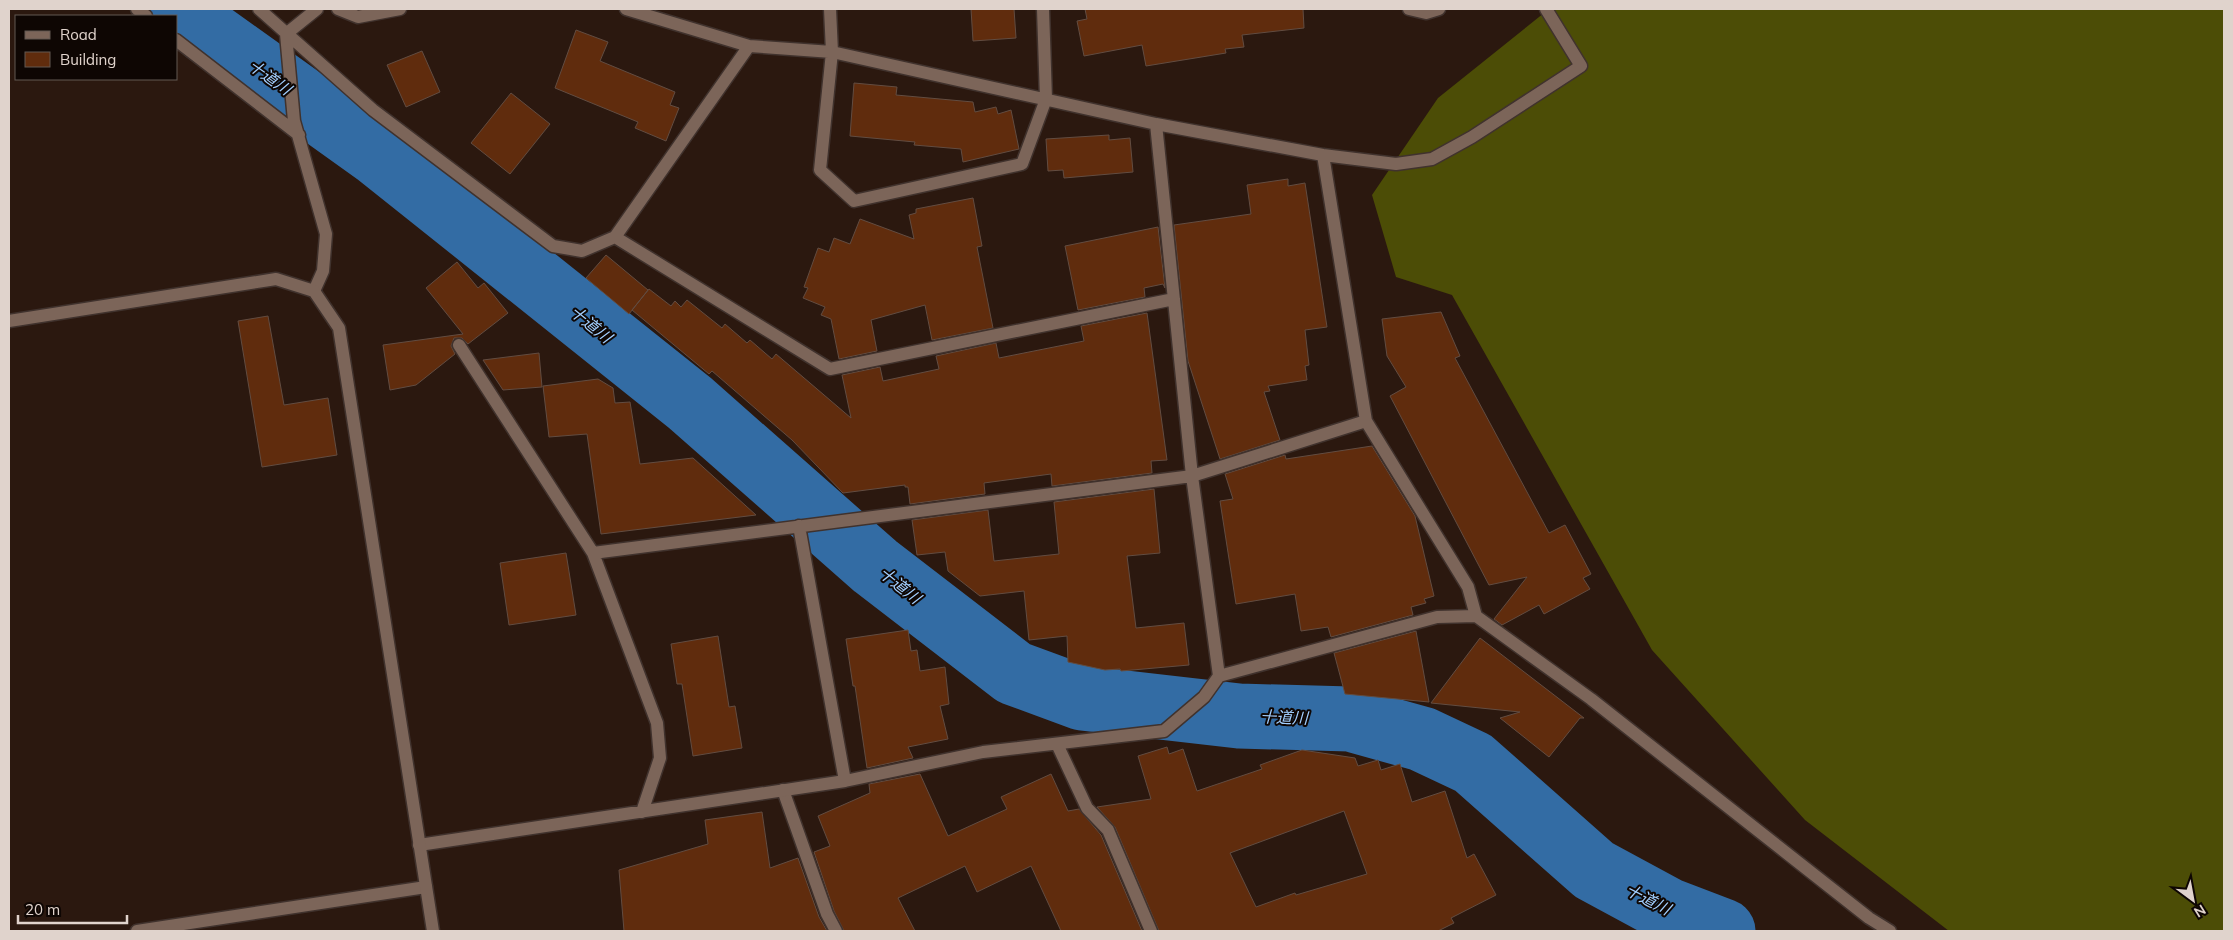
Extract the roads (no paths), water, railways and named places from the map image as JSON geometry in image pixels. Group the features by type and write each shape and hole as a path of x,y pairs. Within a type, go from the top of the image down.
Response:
{"street":[{"path":"259,9 373,110 553,246 582,251 615,237 749,46"},
{"path":"286,34 318,9"},
{"path":"338,9 358,17 400,9"},
{"path":"626,9 749,46 832,52 1156,124 1323,155 1396,164 1432,158 1472,137 1582,66 1546,9"},
{"path":"830,9 832,52 820,170 854,202 1022,164 1046,99 1043,9"},
{"path":"1409,9 1426,13 1439,9"},
{"path":"286,34 294,121 326,234 323,271 314,291"},
{"path":"178,42 299,135"},
{"path":"1156,124 1192,476 1219,676"},
{"path":"1323,155 1366,421 1468,587 1476,616"},
{"path":"615,237 830,370 1174,299"},
{"path":"9,321 276,279 314,291 339,328 433,931"},
{"path":"459,346 593,554 657,723 660,758 642,812"},
{"path":"593,554 1192,476 1366,421"},
{"path":"799,526 845,781"},
{"path":"419,845 845,781 983,752 1164,732 1204,697 1219,676 1437,617 1476,616 1591,699 1869,918 1890,931"},
{"path":"1057,744 1086,808 1108,830 1151,931"},
{"path":"782,790 827,914 836,931"},
{"path":"137,931 426,887"}],"waterway":[{"name":"十道川","path":"182,9 206,31 378,154 690,403 875,566 1014,673 1082,698 1239,716 1350,719 1422,739 1473,763 1594,870 1668,910 1723,931"}]}
